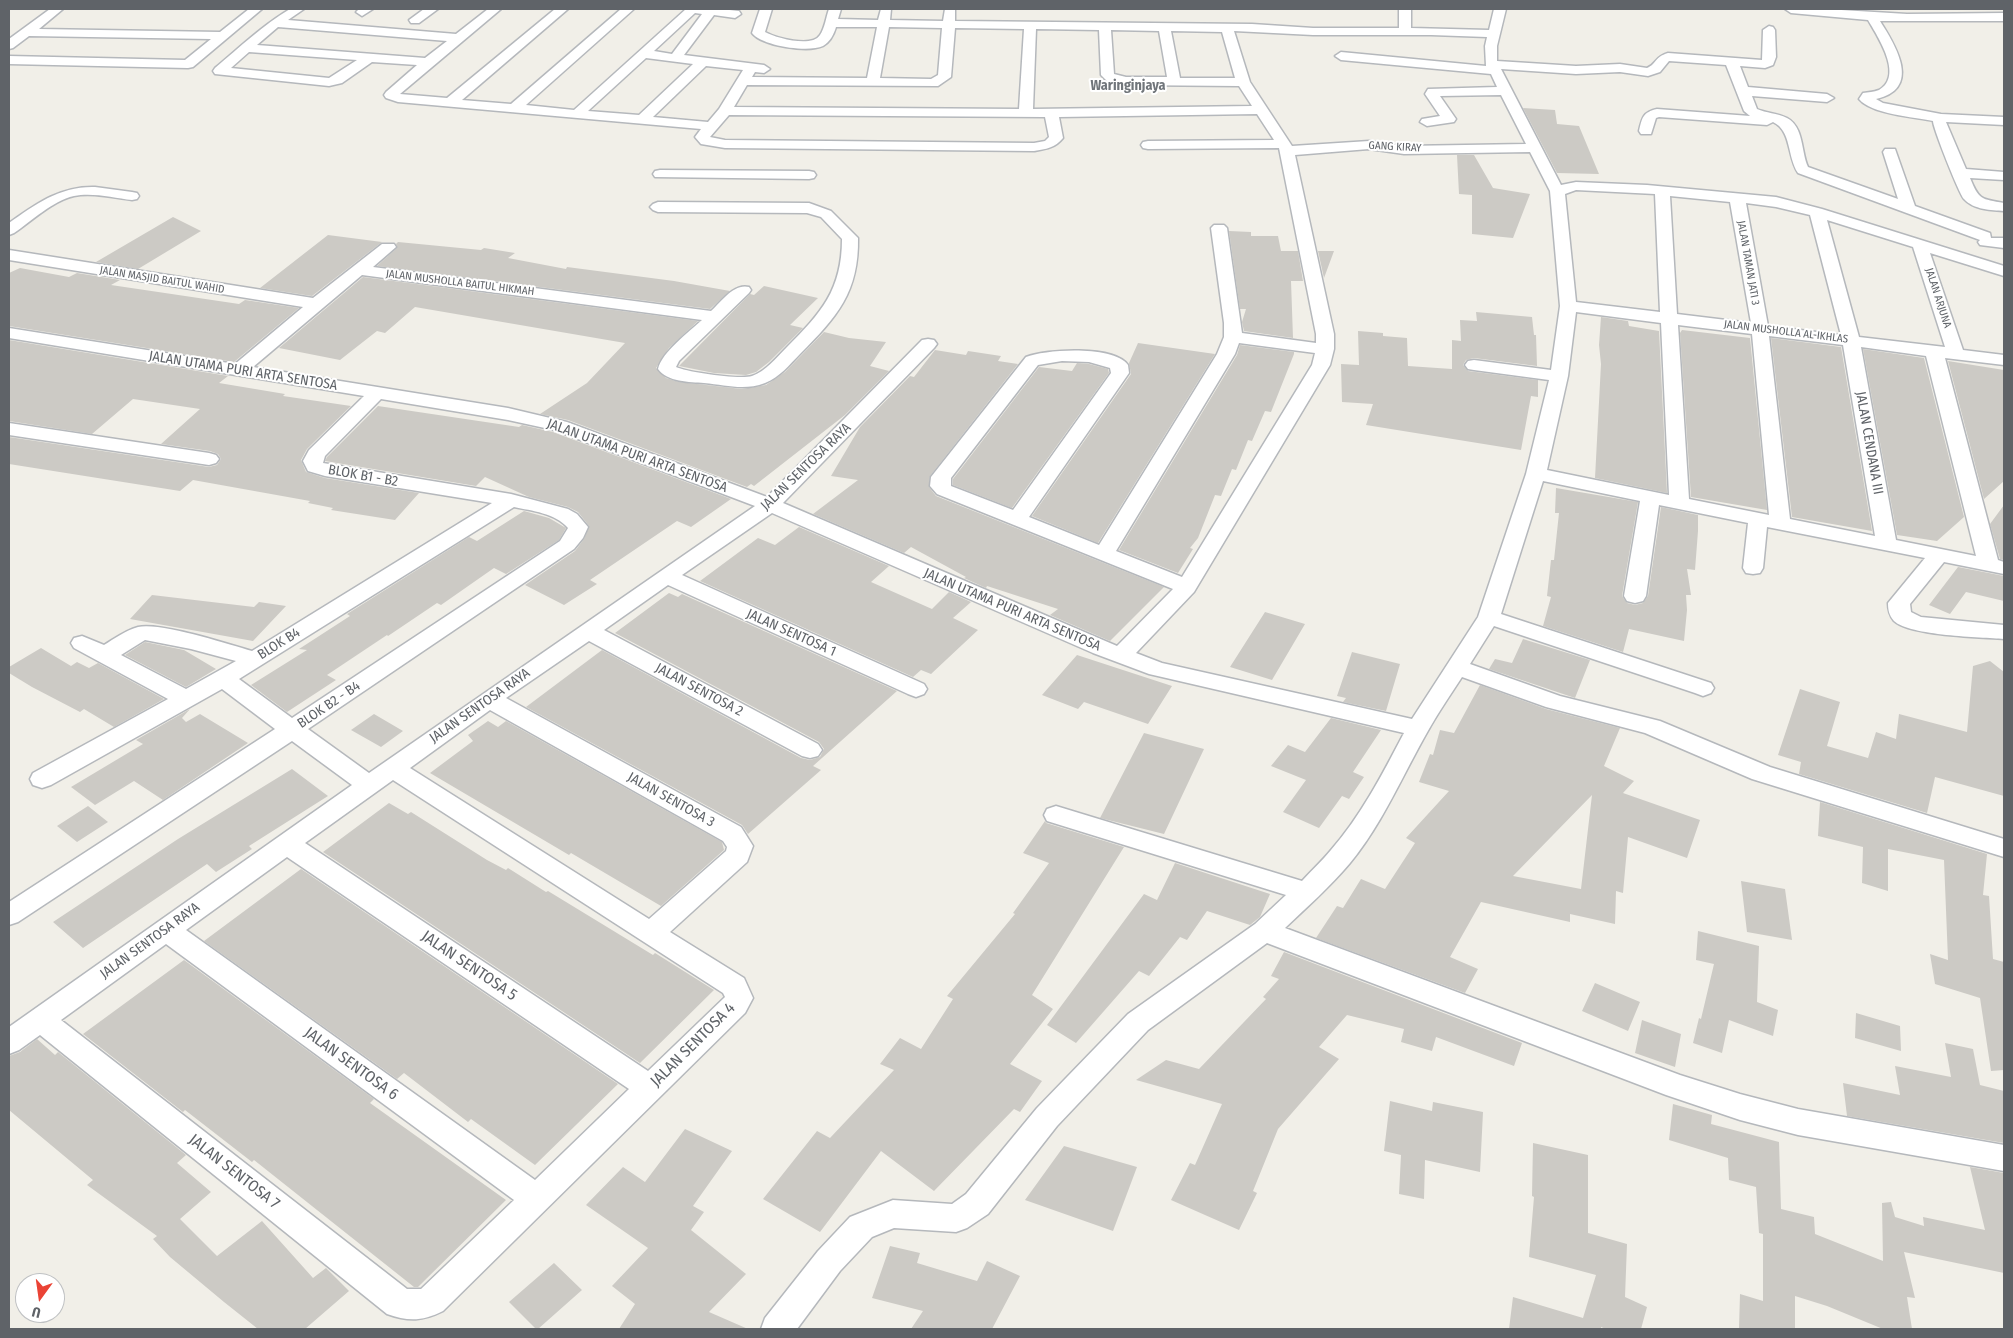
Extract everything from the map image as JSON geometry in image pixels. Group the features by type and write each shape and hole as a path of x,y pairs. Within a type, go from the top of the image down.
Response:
{"street":[{"path":"9,45 57,9"},
{"path":"9,60 188,64 256,9"},
{"path":"298,9 275,23 220,71 334,81 370,57"},
{"path":"415,20 432,9"},
{"path":"495,9 391,94 398,98 710,126"},
{"path":"450,103 562,9"},
{"path":"514,109 628,9"},
{"path":"688,9 735,14"},
{"path":"577,114 693,9"},
{"path":"766,9 758,34 790,44 807,45 822,42 835,9"},
{"path":"873,83 887,9"},
{"path":"743,82 926,84 941,80 944,77 950,9"},
{"path":"1405,32 1406,9"},
{"path":"777,1329 829,1261 861,1227 893,1214 956,1218 977,1204 1047,1117 1138,1022 1264,931 1307,892 1341,856 1362,827 1388,786 1418,728 1489,617 1536,474 1576,307 1558,200 1494,68 1490,54 1500,9"},
{"path":"1792,9 1809,16 2004,17"},
{"path":"676,57 710,12"},
{"path":"1872,17 1892,52 1896,72 1891,87 1884,92 1868,96 1866,99 1879,106 1942,123 2004,134"},
{"path":"831,23 950,24 1005,20 1030,25 1227,28 1247,26 1317,32 1452,31 1493,34"},
{"path":"275,23 458,38"},
{"path":"1026,113 1030,25"},
{"path":"1105,26 1110,77 1126,81 1243,82"},
{"path":"1164,27 1174,82"},
{"path":"1120,656 1187,587 1320,365 1325,349 1325,334 1285,148 1243,82 1227,28"},
{"path":"1341,56 1494,68 1576,70 1620,68 1648,72 1655,69 1662,59 1668,57 1759,64 1768,62 1770,57 1770,30"},
{"path":"27,32 223,36"},
{"path":"246,48 428,62"},
{"path":"644,54 816,75 827,83"},
{"path":"643,120 703,61"},
{"path":"1732,62 1746,101 1753,113 1785,123 1790,130 1798,162 1803,170 1908,208 1985,239 2004,243"},
{"path":"751,68 725,111 702,137 706,141 715,143 1044,146 1050,144 1056,138 1051,113"},
{"path":"1427,122 1449,119 1432,94 1433,92 1505,91"},
{"path":"1743,91 1827,98"},
{"path":"725,111 1051,113 1260,110"},
{"path":"842,144 853,113"},
{"path":"1646,131 1650,116 1658,113 1785,123"},
{"path":"1942,123 2004,122"},
{"path":"1942,123 1959,172 1970,196 1982,204 2004,207"},
{"path":"743,290 673,358 668,364 667,369 681,376 752,382 764,378 820,326 840,295 848,275 852,256 850,238 826,214 809,190 811,144"},
{"name":"GANG KIRAY","path":"1148,145 1285,148 1369,145 1404,150 1534,148"},
{"path":"1890,152 1908,208"},
{"path":"1959,172 2004,176"},
{"path":"660,174 809,190"},
{"path":"1558,200 1576,186 1662,190 1776,202 1817,212 2001,270"},
{"path":"658,207 809,190"},
{"path":"1662,190 1678,504"},
{"path":"9,230 57,198 72,192 102,191 132,196"},
{"name":"JALAN TAMAN JATI 3","path":"1737,197 1760,329 1780,524"},
{"path":"1982,204 1977,206 1973,212 2001,270"},
{"name":"JALAN CENDANA III","path":"1817,212 1851,340 1887,545"},
{"path":"1104,554 1226,354 1233,337 1233,323 1219,228"},
{"name":"JALAN ARJUNA","path":"1919,243 1956,354"},
{"path":"239,370 316,304 388,247"},
{"name":"JALAN MASJID BAITUL WAHID","path":"9,255 316,304"},
{"name":"JALAN MUSHOLLA BAITUL HIKMAH","path":"360,270 716,317"},
{"name":"JALAN MUSHOLLA AL-IKHLAS","path":"1576,307 2004,360"},
{"name":"JALAN UTAMA PURI ARTA SENTOSA","path":"9,333 508,414 560,426 770,506 1120,656 1157,669 1418,728"},
{"path":"1233,337 1325,349"},
{"name":"JALAN SENTOSA RAYA","path":"9,1042 489,699 770,506 928,344"},
{"path":"1536,474 1678,504 1996,566 1934,351"},
{"path":"1016,520 1120,373 1119,365 1112,360 1100,357 1048,356 1036,358 941,477 940,486 944,490 1016,520 1187,587"},
{"path":"1474,365 1559,376"},
{"name":"BLOK B1 - B2","path":"377,393 316,454 312,461 315,467 511,500"},
{"path":"9,429 209,459"},
{"path":"1636,596 1650,498"},
{"name":"BLOK B4","path":"42,779 188,700 511,500"},
{"name":"BLOK B2 - B4","path":"9,915 292,729 567,545 574,538 578,527 570,518 552,510 511,500"},
{"path":"1753,568 1758,520"},
{"path":"1940,555 1899,603 1899,612 1902,616 1918,624 2004,632"},
{"name":"JALAN SENTOSA 1","path":"666,576 916,689"},
{"path":"1489,617 1703,688"},
{"name":"JALAN SENTOSA 2","path":"588,631 810,750"},
{"path":"104,655 139,634 147,633 192,642 255,659"},
{"path":"82,643 188,700"},
{"path":"1456,667 1554,702 1652,727 1761,773 2004,848"},
{"path":"223,679 369,785"},
{"name":"JALAN SENTOSA 3","path":"489,699 732,834 740,846 738,855 651,933"},
{"name":"JALAN SENTOSA 4","path":"392,768 734,986 739,998 735,1005 651,1088 432,1300"},
{"path":"1056,815 1307,892"},
{"name":"JALAN SENTOSA 5","path":"287,844 651,1088"},
{"name":"JALAN SENTOSA 6","path":"166,930 537,1199"},
{"path":"1264,931 1676,1086 1740,1107 1798,1122 2004,1158"},
{"name":"JALAN SENTOSA 7","path":"41,1020 400,1303 411,1306 421,1305 432,1300"}],"building":[{"path":"1523,108 1555,110 1557,124 1579,126 1599,174 1557,173"},
{"path":"1457,155 1474,155 1493,188 1530,194 1513,238 1472,234 1472,195 1459,194"},
{"path":"173,217 201,231 138,269 96,262"},
{"path":"1229,231 1251,232 1251,236 1278,236 1281,251 1298,251 1303,281 1291,281 1293,338 1244,331 1242,322 1246,309 1240,309"},
{"path":"328,235 382,242 312,296 260,288"},
{"path":"398,242 481,250 484,248 515,253 508,258 566,269 567,267 674,281 730,291 710,309 377,266 397,248 396,244"},
{"path":"1318,251 1334,251 1324,278"},
{"path":"20,268 69,277 77,273 120,280 111,285 239,304 245,300 299,308 234,362 9,326 9,273"},
{"path":"363,277 698,321 669,348 656,368 666,378 679,382 742,389 766,385 785,372 824,332 849,338 886,342 870,366 889,371 845,415 754,486 751,484 747,487 568,420 540,414 587,383 625,343 415,307 385,333 377,331 340,360 279,348"},
{"path":"764,286 818,298 790,325 803,328 769,362 756,372 746,375 714,373 679,366 750,294 754,295"},
{"path":"1476,312 1532,317 1534,335 1536,335 1537,366 1474,358 1466,360 1463,365 1468,371 1538,380 1538,397 1531,396 1521,450 1366,425 1373,404 1342,402 1341,364 1359,365 1358,331 1383,333 1383,336 1407,338 1408,366 1452,369 1452,340 1461,341 1460,320 1477,321"},
{"path":"1601,317 1628,321 1629,326 1659,331 1667,493 1595,478 1601,364 1599,345"},
{"path":"1682,330 1750,338 1767,510 1691,497 1680,333"},
{"path":"1771,338 1841,347 1872,531 1792,517"},
{"path":"9,340 228,376 219,383 285,394 283,396 351,406 307,449 301,460 306,472 325,478 419,493 395,520 331,510 333,508 308,503 310,501 193,480 180,491 9,464 9,437 209,467 217,465 221,459 218,454 210,451 161,444 200,409 133,399 92,434 9,421"},
{"path":"1138,343 1215,354 1098,543 1032,516 1131,374 1129,363"},
{"path":"1240,345 1294,352 1294,354 1271,412 1265,411 1252,441 1248,440 1236,470 1232,469 1221,496 1215,495 1198,538 1190,548 1193,549 1178,573 1119,550 1237,355"},
{"path":"1863,349 1924,358 1964,517 1937,541 1897,535"},
{"path":"935,350 966,355 968,351 1001,356 998,361 1018,364 930,476 929,487 936,496 1164,587 1110,641 1050,615 1058,609 987,586 986,588 964,578 966,577 911,547 904,553 813,514 858,480 831,476 860,427 910,376 914,377"},
{"path":"1948,361 2004,370 2004,481 1984,499"},
{"path":"1077,363 1108,369 1109,373 1012,508 953,485 953,479 1039,367 1072,371"},
{"path":"378,406 519,427 522,425 553,432 731,499 691,527 677,521 590,580 597,584 564,605 525,585 575,551 584,539 589,526 578,512 568,507 529,497 485,477 476,486 325,461"},
{"path":"1556,488 1638,502 1622,596 1627,603 1635,605 1643,603 1648,596 1661,507 1698,515 1695,570 1687,569 1691,595 1686,595 1687,610 1684,641 1629,629 1623,652 1543,626 1551,597 1547,596 1551,560 1554,560 1559,513 1555,513"},
{"path":"2004,505 2004,560 2000,559 1990,524"},
{"path":"524,511 549,518 566,528 559,540 506,574 494,568 441,605 437,603 327,675 336,680 287,712 251,685 307,650 299,649 350,616 347,614 469,537 477,541"},
{"path":"799,527 889,566 871,582 932,609 949,592 971,602 953,618 978,630 931,674 921,670 913,677 700,581 758,538 775,545"},
{"path":"1958,567 2004,576 2004,601 1966,592 1950,614 1929,605"},
{"path":"669,593 678,597 682,594 897,691 813,766 821,770 748,834 742,825 526,707 602,650 801,758 810,760 820,757 824,749 819,742 615,633"},
{"path":"152,595 254,607 259,602 286,606 253,641 130,619"},
{"path":"1265,612 1305,624 1272,680 1230,667"},
{"path":"1523,639 1590,660 1575,698 1489,669 1495,659 1512,663"},
{"path":"145,642 184,650 216,669 186,687 125,655"},
{"path":"41,648 71,666 77,662 89,668 98,663 164,699 114,727 84,709 80,712 9,673 9,667"},
{"path":"1352,652 1400,664 1386,711 1343,702 1346,698 1337,696"},
{"path":"1077,655 1172,686 1148,724 1084,702 1078,709 1042,695"},
{"path":"1990,661 2004,672 2004,796 1935,777 1927,813 1799,774 1801,762 1778,755 1800,689 1840,702 1827,746 1868,758 1876,732 1896,739 1899,714 1967,732 1973,666"},
{"path":"1480,685 1546,709 1620,728 1604,766 1634,781 1623,793 1700,820 1687,858 1628,837 1623,893 1616,891 1615,924 1570,914 1570,922 1481,902 1450,957 1478,969 1465,993 1316,938 1337,906 1343,908 1361,879 1385,889 1415,843 1406,838 1449,791 1419,782 1430,754 1433,755 1440,730 1454,733","holes":["1592,795 1581,889 1513,876"]},
{"path":"190,709 182,718 186,722 200,714 248,743 163,800 134,781 95,805 71,787 143,744 136,740"},
{"path":"374,714 403,731 381,747 351,730"},
{"path":"1331,718 1381,730 1353,772 1364,777 1349,799 1342,796 1319,828 1283,812 1306,780 1271,766 1288,745 1305,752"},
{"path":"488,721 498,727 506,721 722,842 724,850 661,906 571,853 569,855 430,773 473,741 468,735"},
{"path":"1144,733 1204,749 1164,834 1100,818"},
{"path":"292,769 328,796 249,846 252,849 216,872 207,864 83,948 53,922 178,839"},
{"path":"1820,802 1987,854 1983,895 1989,896 1993,959 2004,962 2004,1070 1991,1071 1980,998 1935,984 1930,954 1948,960 1944,860 1888,849 1888,891 1862,883 1863,847 1818,836"},
{"path":"389,803 408,814 411,812 487,860 506,870 508,868 653,955 655,953 714,990 640,1063 323,852"},
{"path":"88,806 108,822 77,842 57,826"},
{"path":"1045,821 1046,823 1124,847 1032,995 1053,1009 1010,1064 1042,1081 1020,1112 1014,1109 934,1191 881,1151 820,1232 763,1199 817,1131 830,1138 894,1070 880,1064 900,1038 921,1049 953,999 947,996 1015,914 1013,913 1049,863 1023,853"},
{"path":"1175,863 1270,894 1260,917 1250,925 1207,911 1187,940 1180,937 1149,976 1139,971 1076,1043 1047,1025 1144,894 1157,900"},
{"path":"301,869 618,1084 535,1165 471,1119 468,1122 404,1073 397,1079 204,941"},
{"path":"1741,881 1785,889 1792,940 1747,932"},
{"path":"1698,931 1759,946 1757,1002 1778,1010 1773,1036 1729,1020 1722,1053 1693,1043 1699,1018 1701,1019 1714,964 1696,960"},
{"path":"1284,952 1522,1043 1514,1066 1436,1037 1432,1051 1401,1042 1404,1029 1347,1015 1319,1047 1339,1059 1278,1129 1253,1191 1257,1193 1239,1230 1171,1200 1190,1163 1195,1165 1222,1104 1136,1080 1166,1060 1199,1069 1266,999 1263,997 1279,979 1271,976"},
{"path":"184,960 374,1099 370,1103 506,1200 418,1287 414,1287 254,1160 252,1162 185,1110 183,1112 83,1034"},
{"path":"1595,983 1640,1002 1628,1031 1582,1011"},
{"path":"1856,1013 1900,1026 1901,1051 1855,1038"},
{"path":"1642,1020 1681,1034 1675,1067 1635,1053"},
{"path":"37,1039 55,1055 58,1052 186,1155 177,1163 211,1192 180,1219 217,1256 262,1221 313,1278 326,1268 349,1291 305,1329 258,1329 224,1302 170,1257 153,1239 157,1236 87,1185 93,1180 9,1110 9,1056 20,1052"},
{"path":"1945,1043 1973,1049 1980,1085 2004,1091 2004,1143 1847,1116 1843,1083 1900,1095 1895,1066 1951,1077"},
{"path":"1390,1101 1432,1111 1433,1102 1483,1112 1480,1172 1425,1160 1424,1199 1399,1194 1401,1155 1384,1151"},
{"path":"1673,1104 1712,1115 1711,1124 1779,1142 1781,1209 1814,1217 1815,1234 1883,1261 1882,1203 1891,1202 1895,1217 1924,1226 1923,1217 1985,1230 1970,1167 2004,1173 2004,1273 1904,1252 1915,1298 1907,1297 1912,1329 1883,1329 1827,1306 1795,1296 1795,1329 1739,1329 1740,1294 1763,1301 1763,1234 1759,1233 1756,1187 1729,1180 1728,1158 1669,1140"},
{"path":"685,1129 732,1151 693,1206 704,1212 691,1230 746,1274 709,1312 748,1329 619,1329 635,1304 612,1286 648,1248 586,1205 623,1167 645,1182"},
{"path":"1533,1143 1588,1155 1588,1233 1627,1244 1625,1297 1647,1307 1641,1329 1606,1329 1601,1327 1601,1329 1509,1329 1513,1297 1583,1318 1596,1275 1529,1257 1534,1197 1532,1196"},
{"path":"1064,1146 1137,1167 1113,1231 1025,1200"},
{"path":"890,1246 920,1253 917,1263 977,1281 987,1261 1020,1276 992,1329 911,1329 923,1311 872,1298"},
{"path":"554,1263 582,1290 536,1329 509,1302"}],"district":[{"name":"Waringinjaya","path":"1128,86"}]}
